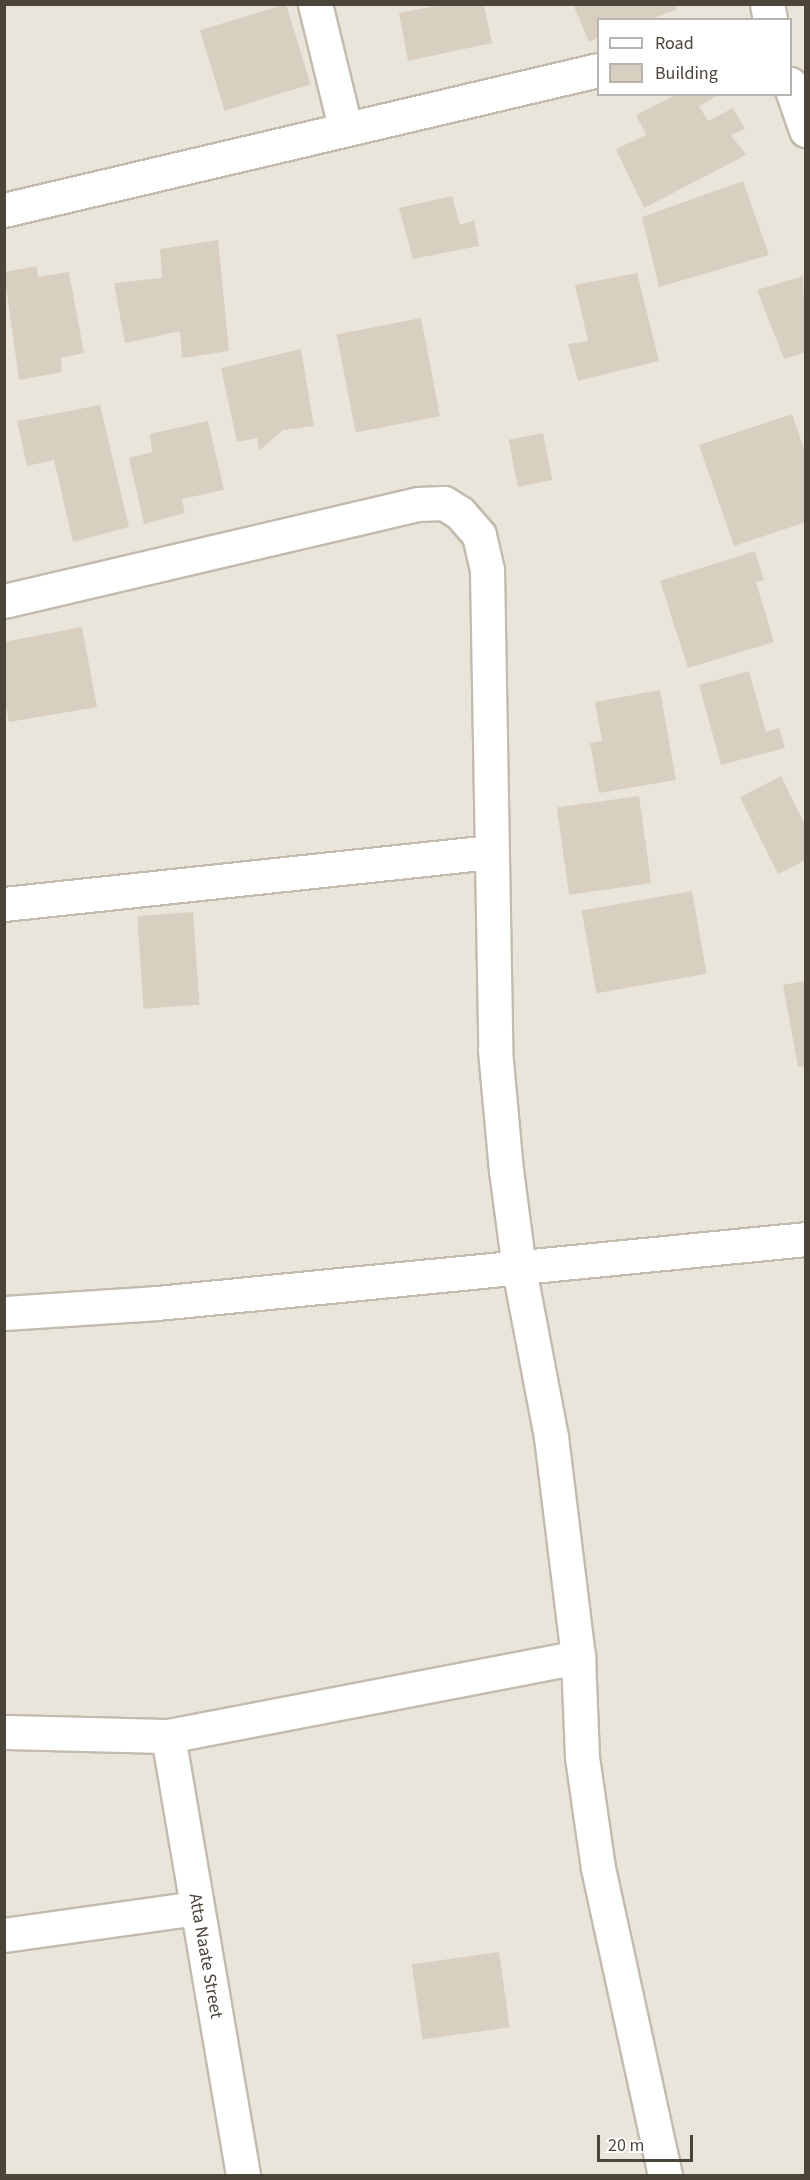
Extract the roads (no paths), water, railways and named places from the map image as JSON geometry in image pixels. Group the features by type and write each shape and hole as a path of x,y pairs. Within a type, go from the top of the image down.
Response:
{"street":[{"path":"315,4 345,128"},
{"path":"4,210 81,195 345,128 597,70"},
{"path":"792,90 806,130"},
{"path":"4,601 418,504 444,504 460,513 479,535 487,570 495,1050 519,1269 551,1437 578,1657 582,1757 598,1868 665,2175"},
{"path":"4,904 490,852"},
{"path":"4,1313 157,1303 806,1239"},
{"path":"4,1731 168,1736 578,1657"},
{"name":"Atta Naate Street","path":"168,1736 195,1908 243,2175"},
{"path":"4,1935 195,1908"}]}
